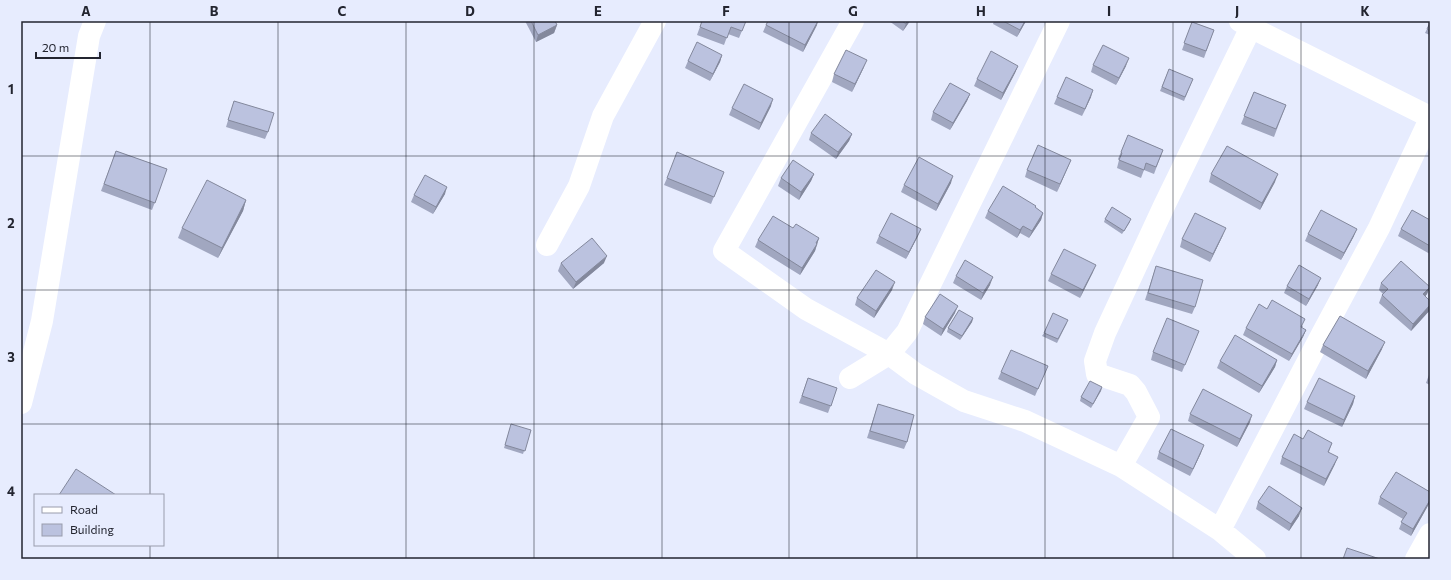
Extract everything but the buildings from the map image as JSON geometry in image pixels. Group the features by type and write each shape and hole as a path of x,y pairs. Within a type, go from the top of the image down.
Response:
{"street":[{"path":"21,403 42,321 89,36 95,21"},
{"path":"547,244 579,186 603,116 655,21"},
{"path":"853,21 724,252 806,309 889,354 916,374 964,401 1025,421 1121,466 1220,530 1255,559"},
{"path":"850,378 889,354 907,332 1059,21"},
{"path":"1121,466 1149,417 1136,392 1130,385 1097,374 1095,361 1105,333 1208,116 1248,23 1430,118 1379,228 1220,530"},
{"path":"1416,559 1430,534"}]}
